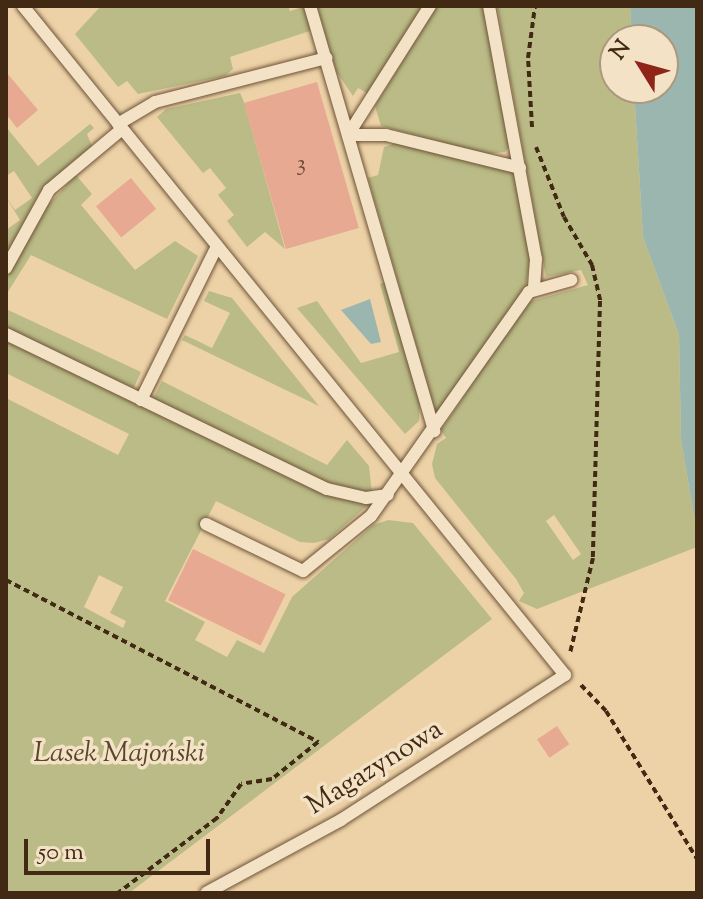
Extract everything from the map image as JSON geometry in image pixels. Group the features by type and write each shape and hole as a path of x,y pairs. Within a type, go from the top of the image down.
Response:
{"lane":[{"path":"23,6 565,675"},
{"path":"310,6 434,431"},
{"path":"348,135 430,6"},
{"path":"206,524 303,571 371,516 534,288 536,259 489,6"},
{"path":"6,268 49,190 120,126 155,102 326,58"},
{"path":"348,135 386,135 520,168"},
{"path":"141,400 217,246"},
{"path":"534,288 571,280"},
{"path":"6,334 327,489 366,498 388,495"},
{"name":"Magazynowa","path":"206,893 341,820 565,675"}],"path":[{"path":"535,6 528,58 534,141 564,217 592,265 600,301 593,558 565,675 590,691 606,711 697,859"},
{"path":"6,580 318,742 272,779 241,784 217,818 118,893"}],"green space":[{"path":"101,6 288,6 290,11 305,6 313,30 230,57 233,69 225,76 138,94 127,81 118,87 75,34"},
{"path":"317,6 425,6 374,87 367,93 358,88 353,96 336,71"},
{"path":"437,6 487,6 511,143 505,152 487,154 381,126 375,106"},
{"path":"497,6 630,6 631,24 599,24 599,104 635,104 643,237 679,335 681,440 697,533 697,547 537,609 519,601 524,593 516,579 435,478 432,464 437,444 446,438 441,430 528,302 588,285 581,270 546,277","holes":["554,515 581,554 573,560 546,521"]},
{"path":"240,93 285,249 265,232 247,247 227,221 234,215 218,195 226,188 210,168 203,173 157,117 166,109"},
{"path":"90,124 94,128 87,134 92,146 38,196 6,256 6,230 20,220 6,197 15,210 32,198 14,171 6,176 6,127 38,166"},
{"path":"399,142 511,172 517,177 531,253 526,285 437,417 368,178 378,175 384,147"},
{"path":"76,175 92,194 81,205 135,270 175,241 198,256 167,319 31,255 6,295 6,280 40,214"},
{"path":"385,282 420,400 419,421 405,434 297,308 317,301 361,363 399,352 380,284"},
{"path":"209,291 232,298 319,406 182,340 185,335 212,348 230,313 204,301"},
{"path":"6,309 141,372 133,389 6,330"},
{"name":"Lasek Majoński","path":"6,341 318,491 368,505 329,539 314,543 300,542 216,501 165,601 205,622 195,640 227,657 237,640 264,653 292,597 373,525 388,520 413,523 492,619 129,893 6,893 6,398 118,455 129,434 6,373","holes":["99,575 123,587 110,613 126,621 123,628 84,607"]},
{"path":"162,381 327,465 347,440 369,466 372,494 325,482 153,399"}],"water":[{"path":"630,6 697,6 697,533 681,440 679,335 643,237 635,104 679,104 679,24 631,24"},
{"path":"370,299 381,342 371,344 341,310"}],"building":[{"path":"6,72 38,110 17,128 6,114"},
{"path":"317,82 359,228 286,249 244,103"},
{"path":"131,178 156,209 121,237 96,206"},
{"path":"193,549 286,594 261,645 168,600"},
{"path":"557,726 569,744 549,758 537,739"}]}
